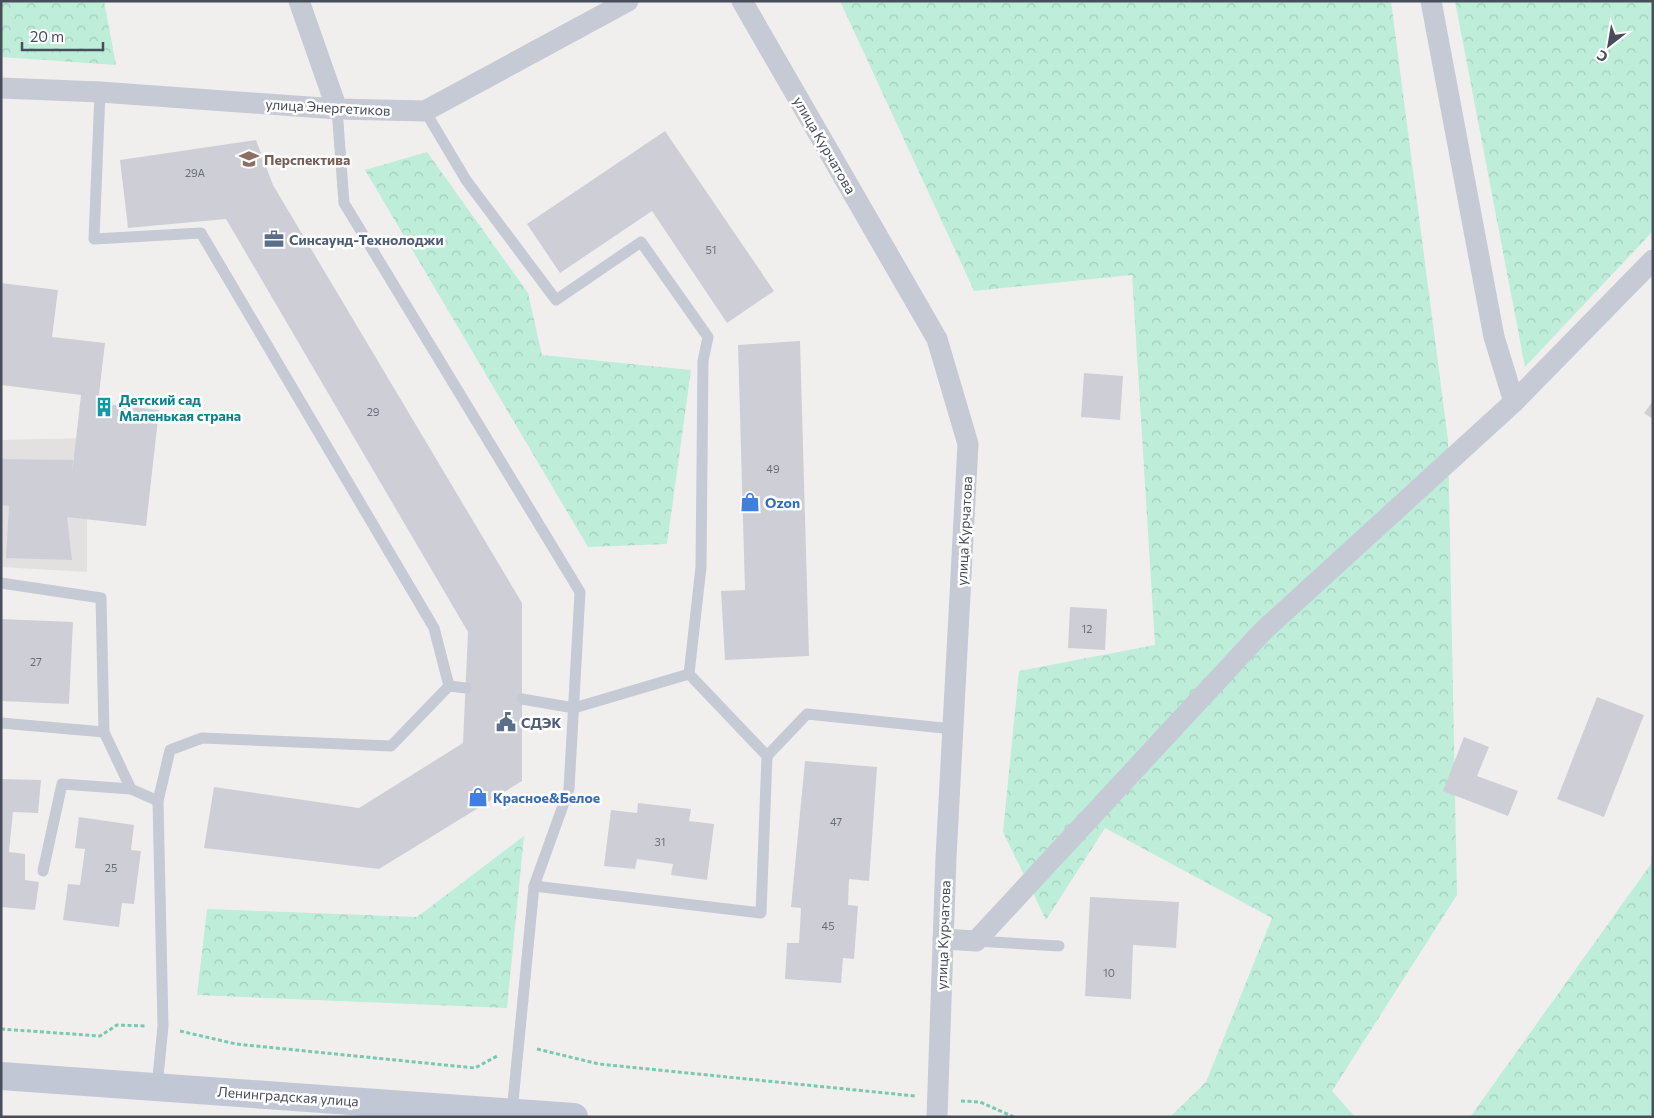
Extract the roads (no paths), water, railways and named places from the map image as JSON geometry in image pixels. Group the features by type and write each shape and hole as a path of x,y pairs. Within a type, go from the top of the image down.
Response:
{"main road":[{"name":"Ленинградская улица","path":"1,1076 479,1113 512,1112 574,1117"}],"street":[{"path":"299,1 337,109"},
{"name":"улица Энергетиков","path":"1,88 100,92 337,109 426,111 628,1"},
{"name":"улица Курчатова","path":"742,1 937,339 968,444 943,939 937,1117"},
{"path":"1431,1 1494,337 1514,402"},
{"path":"943,939 976,941 1263,631 1514,402 1653,260"}],"lane":[{"path":"100,92 94,239 201,233 434,628 449,686"},
{"path":"337,109 344,203 580,592 569,789 534,886 512,1112"},
{"path":"426,111 466,180 556,300 640,242 708,337 703,361 701,567 689,674 767,756"},
{"path":"1,583 101,598 104,732 131,789"},
{"path":"522,698 574,708 689,674"},
{"path":"449,686 466,688"},
{"path":"156,1087 163,1026 158,801 170,750 202,738 391,746 449,686"},
{"path":"534,886 761,913 767,756 807,714 953,729"},
{"path":"1,723 104,732"},
{"path":"43,871 62,784 131,789 158,801"},
{"path":"976,941 1059,946"}],"place":[{"name":"Перспектива","path":"249,159"},
{"name":"Синсаунд-Технолоджи","path":"274,239"},
{"name":"Детский сад Маленькая страна","path":"104,407"},
{"name":"Ozon","path":"750,502"},
{"name":"СДЭК","path":"506,722"},
{"name":"Красное&Белое","path":"478,797"}]}
